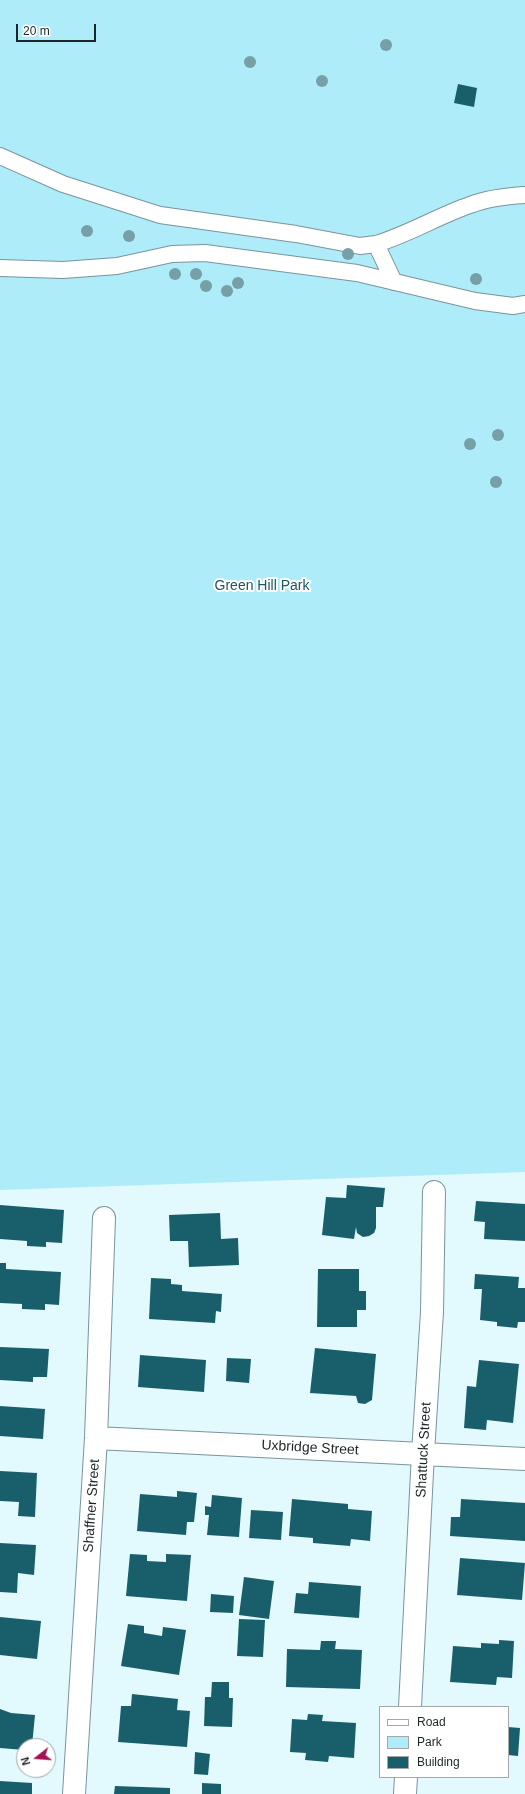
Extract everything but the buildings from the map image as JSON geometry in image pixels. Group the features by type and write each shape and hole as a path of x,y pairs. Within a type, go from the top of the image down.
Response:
{"street":[{"name":"Shattuck Street","path":"410,1706 432,1312 434,1192"},
{"name":"Shaffner Street","path":"74,1794 96,1438 104,1218"},
{"name":"Uxbridge Street","path":"96,1438 525,1459"},
{"path":"405,1794 406,1778"}],"lane":[{"path":"0,156 63,184 160,215 296,234 360,246 376,244 398,237 471,204 499,197 525,195"},
{"path":"376,244 394,282"},
{"path":"0,268 63,270 117,266 172,254 205,253 357,273 475,301 513,306 525,304"}],"green space":[{"name":"Green Hill Park","path":"0,0 525,0 525,1172 0,1190"}]}
